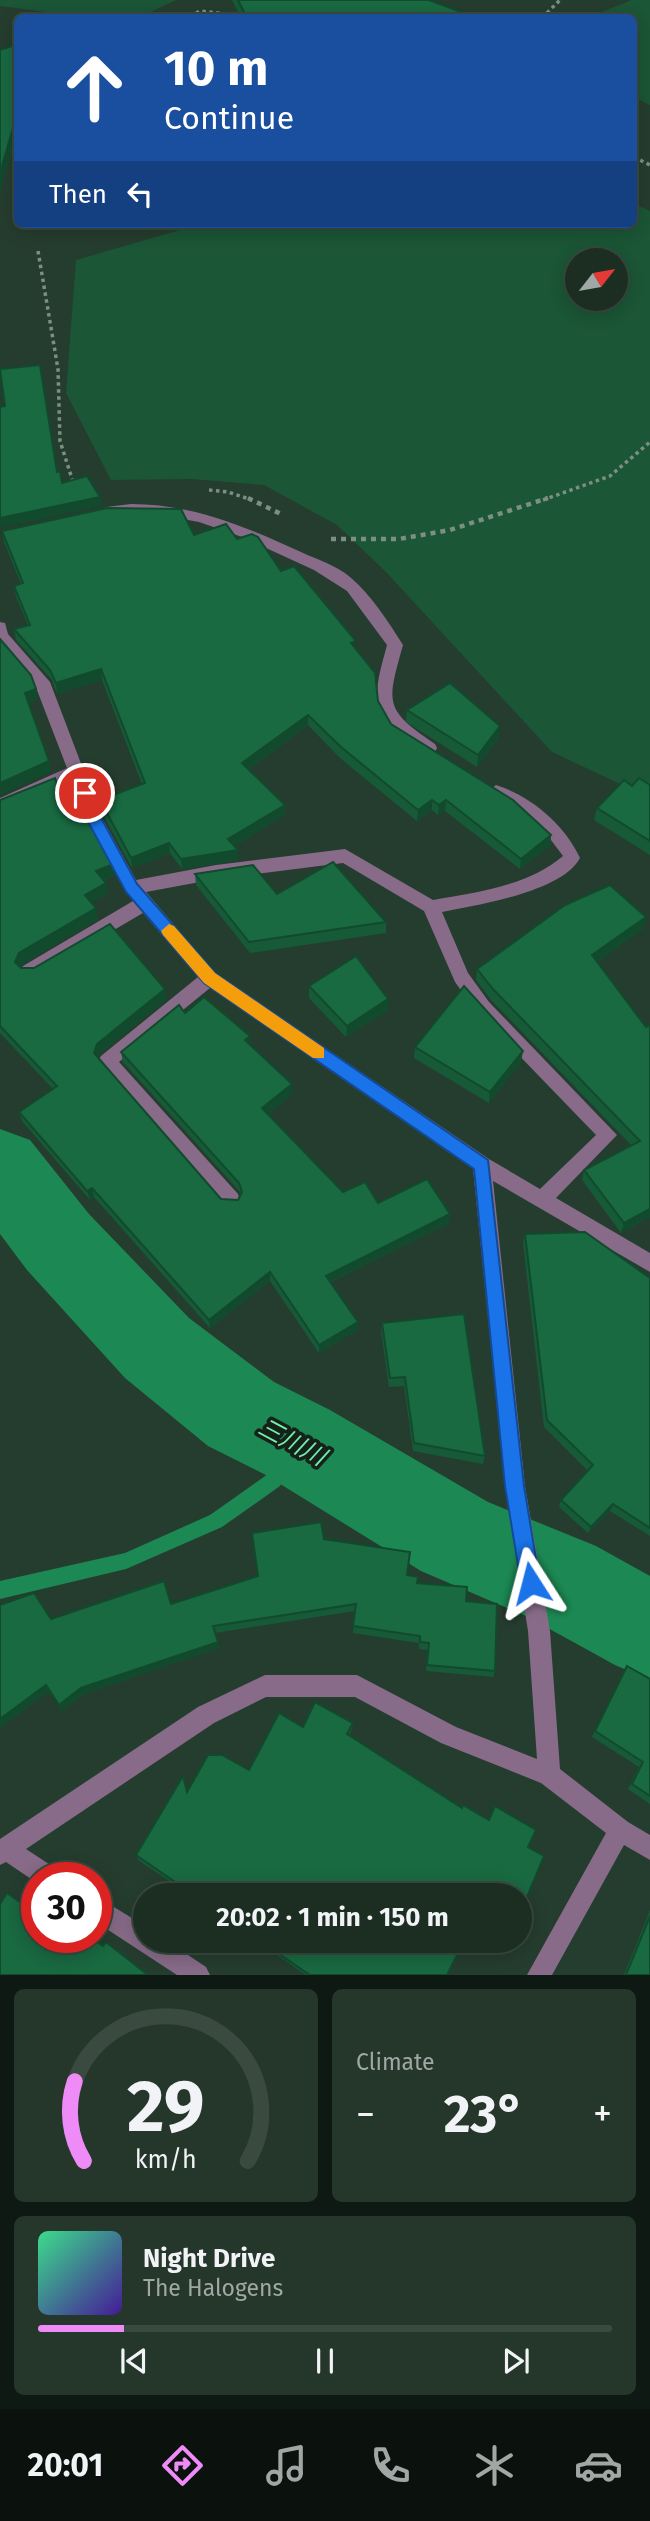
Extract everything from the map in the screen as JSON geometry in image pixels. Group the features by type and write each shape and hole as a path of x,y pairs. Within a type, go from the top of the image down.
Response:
{"street":[{"path":"83,516 125,508 189,512 232,526 344,580 395,645 381,698 388,717 399,729 441,756"},
{"path":"0,633 42,682 93,816 132,888 209,978 482,1165 650,1263"},
{"path":"0,805 77,770"},
{"path":"431,907 492,895 555,872 572,859 567,843 545,821 483,783"},
{"path":"132,888 216,872 345,856 431,907 461,977 483,1007 608,1135 541,1201"},
{"path":"29,971 145,903"},
{"path":"209,978 107,1061 231,1200"},
{"path":"482,1165 515,1486 538,1631 549,1775"},
{"path":"22,1862 3,1851 206,1715 265,1686 357,1686 449,1735 549,1775 620,1830 650,1848"},
{"path":"539,1975 620,1830"},
{"path":"112,1918 133,1932"},
{"path":"165,1953 198,1975"}],"path":[{"path":"546,14 560,0"},
{"path":"196,14 199,11 215,14"},
{"path":"0,141 14,152"},
{"path":"38,251 58,369 60,441 83,516"},
{"path":"330,538 399,539 450,530 505,514 610,476 650,442"},
{"path":"207,490 219,490 251,500 294,521"}],"green space":[{"path":"0,0 176,0 146,14 63,14 0,6"},
{"path":"632,0 650,0 650,105 637,98 637,14 597,14"},
{"path":"637,205 650,211 650,798 552,752 387,573 337,525 264,485 192,479 111,480 66,393 76,260 187,228 637,228"}],"building":[{"path":"238,0 429,0 467,14 245,14"},
{"path":"14,45 14,129 0,173 0,50"},
{"path":"40,365 57,472 60,471 62,483 87,476 100,497 0,518 0,407 5,406 0,369"},
{"path":"107,508 181,509 194,535 226,524 237,539 252,534 258,537 281,571 294,566 356,641 351,643 375,673 378,701 391,724 513,800 551,835 521,859 446,800 439,805 432,800 418,810 341,747 308,715 242,763 285,805 228,839 238,850 181,859 169,843 131,858 100,800 145,783 101,669 56,683 50,670 14,629 30,625 14,586 23,583 2,531"},
{"path":"0,639 31,675 36,689 25,693 49,761 0,783"},
{"path":"450,683 500,726 478,755 407,710"},
{"path":"55,778 67,812 81,807 114,864 96,871 106,883 85,895 96,908 19,953 15,962 21,968 34,968 110,924 165,989 97,1044 94,1053 221,1199 238,1200 242,1192 239,1183 121,1052 179,1005 185,1013 204,997 250,1036 245,1040 292,1084 262,1108 343,1192 365,1182 378,1203 427,1179 450,1214 326,1276 358,1322 319,1345 270,1272 209,1320 92,1188 87,1191 19,1112 57,1086 0,1026 0,800"},
{"path":"639,778 650,785 650,841 597,808 624,780 632,786"},
{"path":"333,862 386,922 249,942 195,874 253,865 277,894"},
{"path":"610,885 646,917 592,955 646,1027 650,1025 650,1209 624,1223 584,1170 640,1141 493,989 477,969 565,905"},
{"path":"356,956 388,999 347,1026 309,986"},
{"path":"464,986 523,1051 490,1092 415,1047"},
{"path":"585,1232 650,1278 650,1528 613,1504 591,1527 561,1500 593,1465 547,1420 525,1234"},
{"path":"464,1314 485,1456 414,1443 405,1377 390,1378 382,1323"},
{"path":"321,1522 324,1539 410,1552 407,1575 418,1577 417,1583 467,1587 466,1601 497,1604 495,1671 427,1665 429,1643 420,1642 420,1636 353,1626 356,1604 213,1626 218,1642 81,1688 59,1705 46,1685 0,1719 0,1605 34,1593 51,1619 164,1581 171,1604 258,1576 252,1533"},
{"path":"627,1666 650,1679 650,1796 632,1784 643,1762 595,1731"},
{"path":"315,1702 353,1723 347,1734 462,1808 463,1805 489,1820 495,1806 536,1830 528,1847 544,1856 532,1885 177,1883 136,1855 183,1776 187,1792 208,1755 222,1755 249,1770 279,1713 303,1727"},
{"path":"7,1893 21,1903 21,1953 112,1953 112,1947 148,1975 0,1975 0,1904"},
{"path":"650,1916 650,1975 626,1975"},
{"path":"278,1953 458,1953 447,1975 310,1975"}],"waterway":[{"name":"三川川","path":"0,1167 58,1242 157,1348 241,1414 297,1442 455,1537 561,1581 650,1630"},
{"path":"0,1590 126,1561 216,1521 274,1480 297,1442"}],"slow traffic":[{"path":"169,931 209,978 319,1053"}],"route":[{"path":"85,793 93,816 132,888 209,978 482,1165 515,1486 531,1583"}]}
